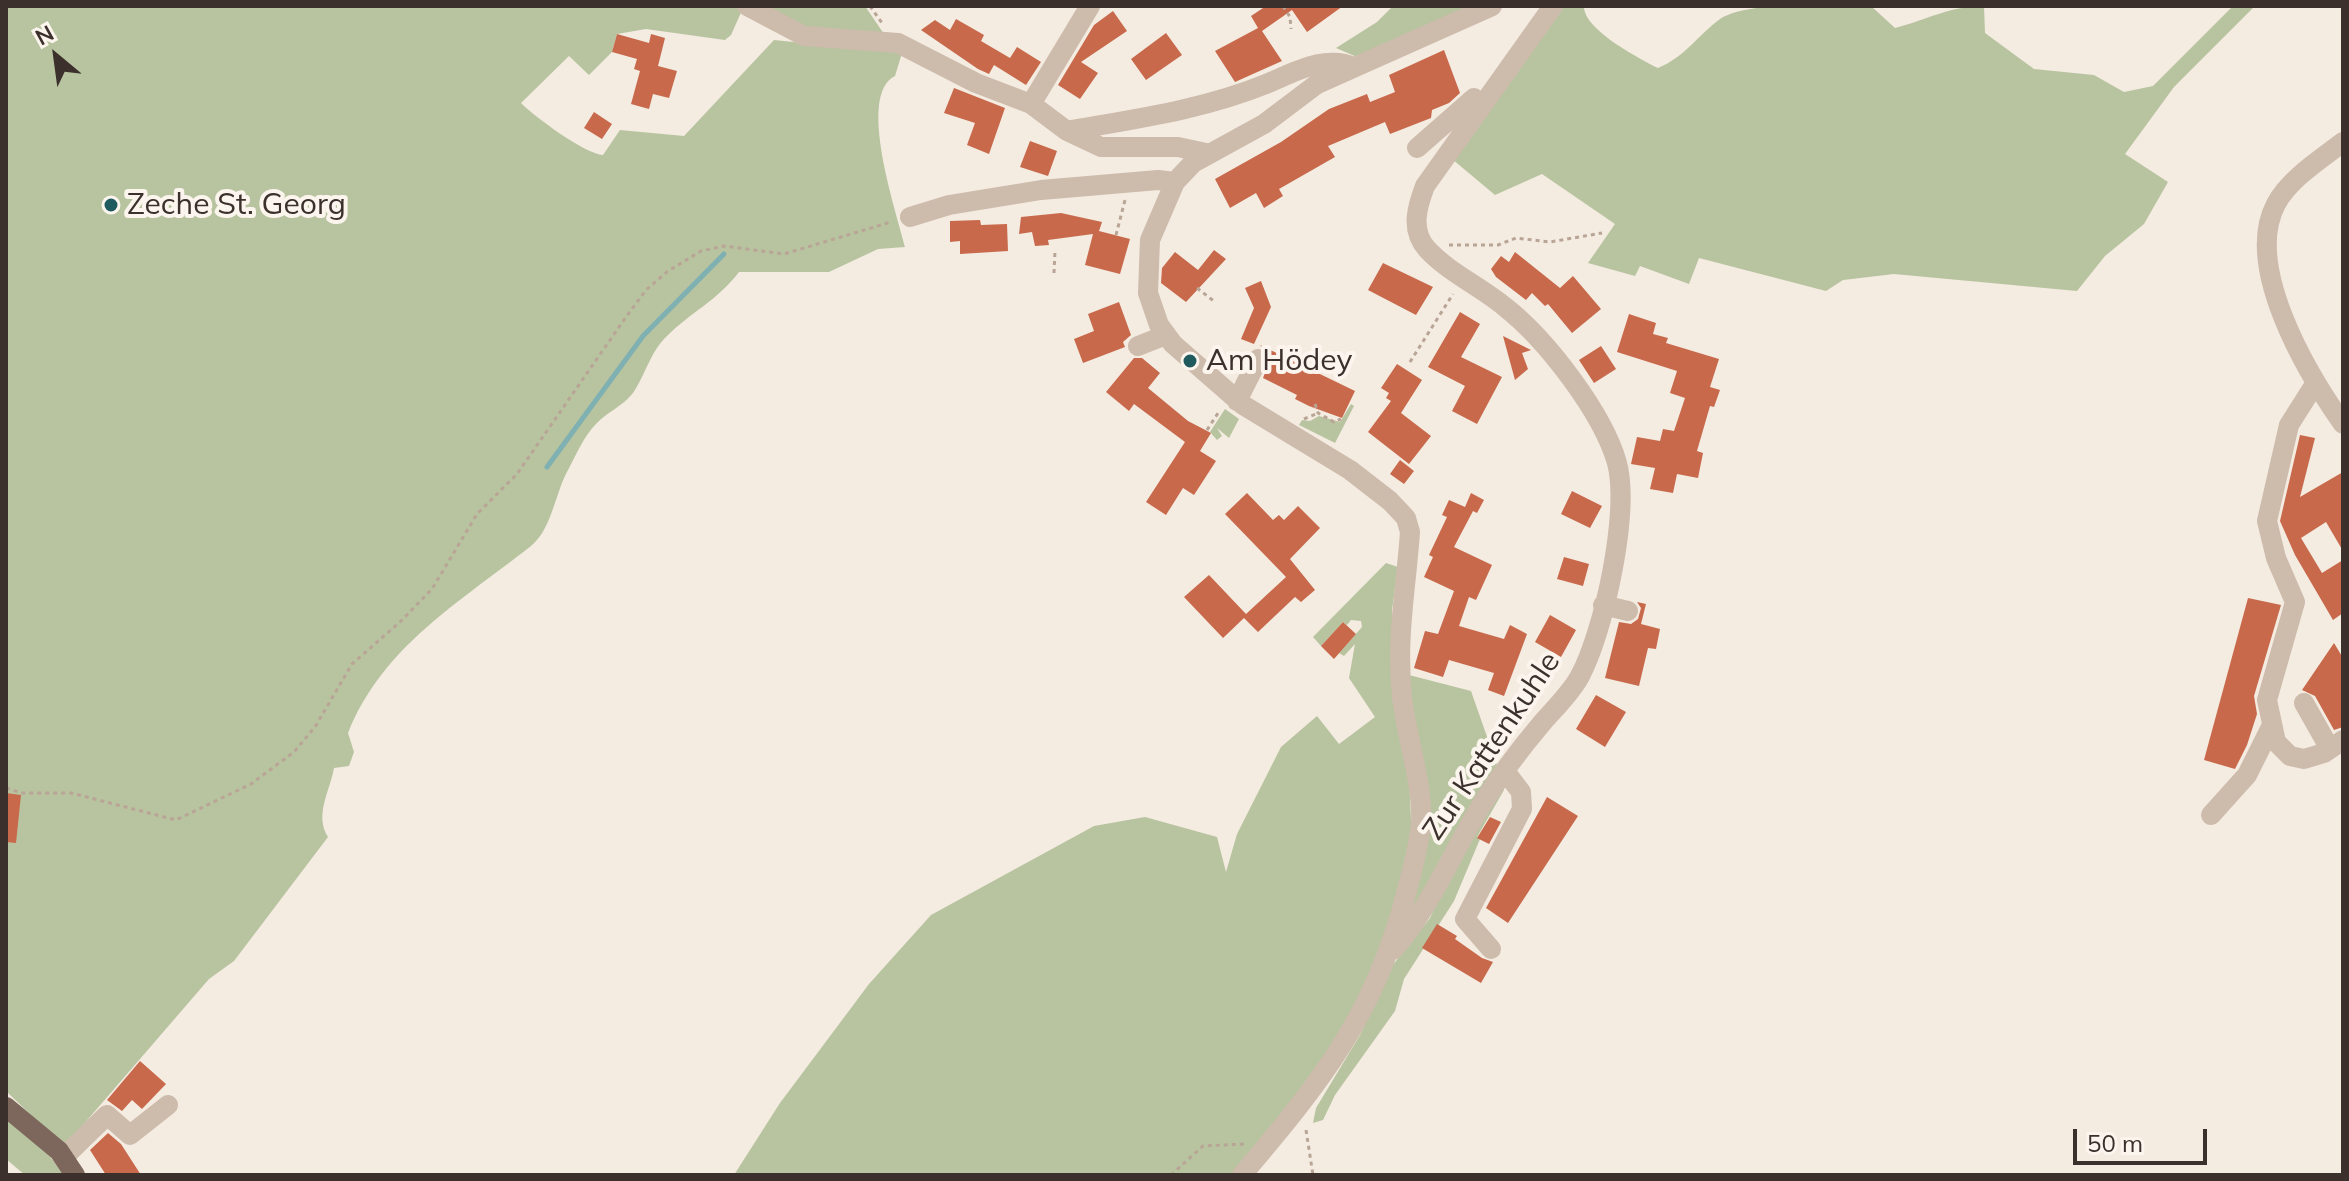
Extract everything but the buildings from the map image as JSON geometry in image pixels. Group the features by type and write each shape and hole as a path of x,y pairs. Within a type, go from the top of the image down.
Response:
{"main road":[{"path":"6,1107 39,1132 69,1166"}],"street":[{"path":"747,6 804,36 898,43 976,83 1031,104 1067,131 1101,147 1178,147 1206,153"},
{"path":"1031,104 1090,6"},
{"path":"1242,1175 1302,1106 1360,1017 1388,956 1419,845 1421,819 1402,696 1400,643 1410,532 1406,518 1390,501 1350,470 1234,398 1166,335 1151,308 1147,268 1159,214 1175,182 1206,153 1264,124 1317,84 1492,6"},
{"name":"Zur Kattenkuhle","path":"1388,956 1426,908 1473,819 1505,771 1579,678 1593,648 1614,560 1620,499 1617,464 1609,441 1543,344 1507,308 1426,248 1418,232 1418,205 1425,186 1553,6"},
{"path":"1067,131 1209,104 1314,64 1343,62 1354,67"},
{"path":"1417,148 1504,72"},
{"path":"2343,142 2277,201 2268,222 2268,277 2315,384 2343,424"},
{"path":"910,217 949,205 1041,190 1158,180 1175,182"},
{"path":"1138,346 1166,335"},
{"path":"1234,398 1258,359"},
{"path":"2304,703 2337,745 2304,759 2290,756 2276,742 2271,727 2267,700 2295,602 2276,558 2267,521 2289,425 2315,384"},
{"path":"1603,605 1628,611"},
{"path":"2211,815 2247,775 2271,727"},
{"path":"1491,949 1465,919 1522,809 1521,792 1505,771"},
{"path":"69,1166 107,1115 130,1135 168,1105"}],"path":[{"path":"1283,6 1290,17 1291,29"},
{"path":"1116,235 1120,228 1125,185"},
{"path":"6,788 22,793 88,796 176,820 251,784 294,752 315,727 352,664 432,589 477,514 517,474 646,290 668,271 701,251 724,246 784,254 910,217"},
{"path":"1443,245 1498,245 1516,238 1550,242 1602,233"},
{"path":"1054,273 1055,251"},
{"path":"1410,362 1464,276"},
{"path":"1197,288 1215,302"},
{"path":"1207,430 1234,398"},
{"path":"1315,404 1318,413 1334,422 1341,419"},
{"path":"1303,418 1307,420 1318,413"},
{"path":"1302,1106 1313,1175"},
{"path":"1171,1175 1203,1146 1269,1143"}],"green space":[{"path":"1792,5 1871,6 1895,28 1950,11 1984,6 1985,33 2034,69 2094,75 2124,92 2153,86 2233,6 2255,6 2174,87 2125,154 2168,182 2144,224 2105,256 2077,291 1894,274 1843,280 1826,291 1699,258 1689,284 1640,266 1635,276 1588,263 1615,224 1542,174 1495,195 1452,159 1562,6 1584,6 1592,24 1602,33 1658,68 1683,52 1720,19 1751,9"},
{"path":"6,6 743,8 731,35 725,40 646,29 617,34 612,52 589,75 569,56 521,103 573,142 603,155 620,130 684,136 774,40 902,53 895,76 884,87 879,106 879,129 882,156 905,247 878,249 829,272 739,272 722,291 667,336 656,349 633,393 601,420 584,440 538,539 426,628 381,675 348,733 354,752 349,766 334,768 322,820 328,837 234,961 209,979 64,1147 6,1091"},
{"path":"756,6 865,6 884,34 825,36"},
{"path":"1393,6 1483,6 1357,57 1336,48 1377,22"},
{"path":"1351,404 1354,406 1335,443 1299,425 1302,420 1310,421 1319,416 1340,422"},
{"path":"1225,409 1239,419 1229,438 1217,428 1222,436 1217,440 1210,432"},
{"path":"1386,563 1398,567 1392,610 1396,698 1409,776 1412,840 1373,982 1293,1104 1234,1175 734,1175 780,1103 869,984 931,915 1094,826 1145,817 1217,837 1226,872 1237,834 1281,747 1317,716 1339,744 1375,717 1349,678 1355,644 1344,656 1339,653 1362,627 1361,621 1351,620 1347,625 1343,622 1321,646 1313,637"},
{"path":"1409,675 1471,691 1498,768 1408,923 1421,868"},
{"path":"1503,787 1477,837 1480,839 1454,901 1404,979 1395,1011 1335,1095 1323,1120 1313,1123 1316,1108 1360,1035 1392,966 1430,918 1445,885"},
{"path":"6,1115 33,1134 64,1175 25,1175 6,1159"}],"waterway":[{"path":"547,467 643,336 724,254"}],"place":[{"name":"Zeche St. Georg","path":"111,205"},
{"name":"Am Hödey","path":"1190,361"}]}
